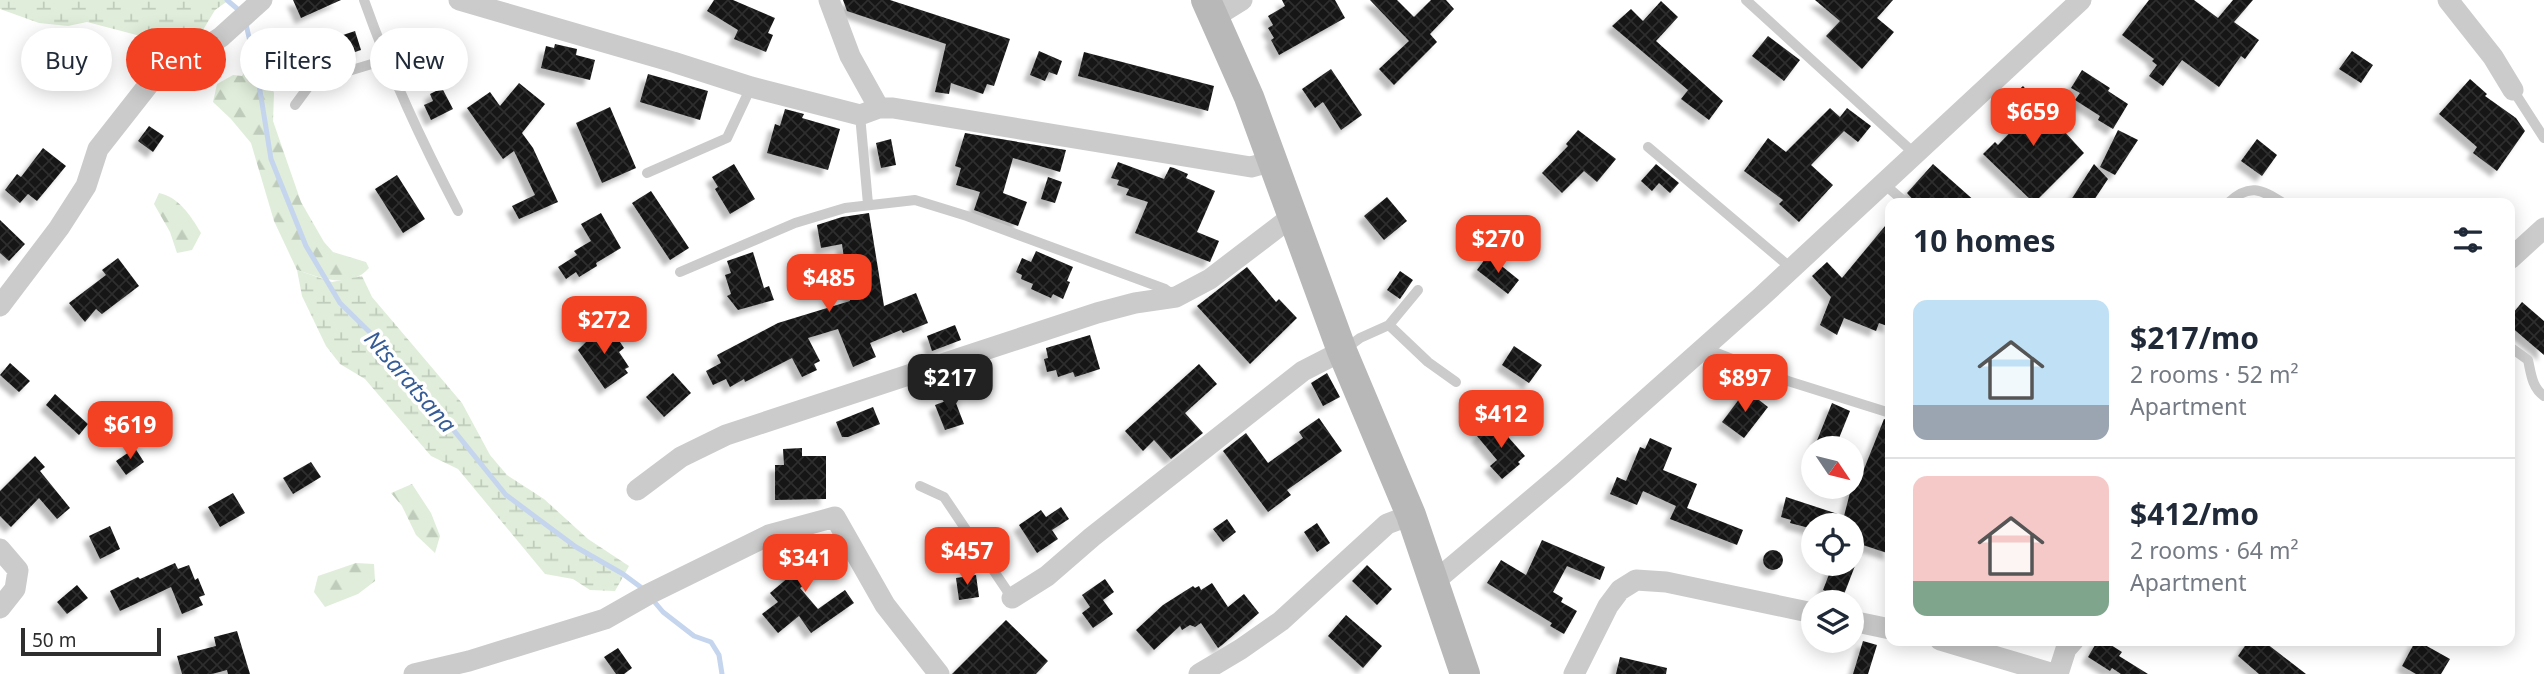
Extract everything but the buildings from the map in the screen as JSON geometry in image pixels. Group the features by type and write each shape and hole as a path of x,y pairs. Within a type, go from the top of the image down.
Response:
{"main road":[{"path":"1210,9 1249,97 1342,351 1411,515 1465,674"}],"street":[{"path":"0,306 59,228 86,186 98,149 160,70 195,54 221,37 262,0"},
{"path":"459,0 751,87 869,112 893,108 1251,167 1273,161"},
{"path":"829,0 869,112"},
{"path":"1210,9 1241,0"},
{"path":"1434,583 1704,348 2081,0"},
{"path":"2448,0 2493,57 2513,90"},
{"path":"637,490 681,457 726,435 1097,313 1135,303 1177,297 1210,279 1294,215"},
{"path":"2515,254 2544,228"},
{"path":"1012,598 1047,576 1092,537 1303,371 1342,351"},
{"path":"1199,674 1281,621 1387,524 1411,515"},
{"path":"414,674 469,661 605,619 649,594 769,535 835,517 885,605 939,674"},
{"path":"0,549 18,570 15,589 0,608"},
{"path":"1574,674 1608,606 1620,590 1636,580 1666,582 1801,610"},
{"path":"1864,624 1885,628"},
{"path":"1972,646 2056,674 2069,646"}],"lane":[{"path":"365,0 374,28"},
{"path":"1746,0 1916,155"},
{"path":"295,105 309,86 370,65"},
{"path":"647,173 727,138 751,87"},
{"path":"2513,90 2544,138"},
{"path":"399,91 416,131 458,211"},
{"path":"868,204 869,112"},
{"path":"1648,147 1791,268"},
{"path":"1884,184 1900,198"},
{"path":"2233,198 2250,190 2262,190 2275,198"},
{"path":"680,272 795,223 845,208 915,200 967,216 1165,289 1177,297"},
{"path":"1342,351 1360,338 1389,325 1418,290"},
{"path":"1389,325 1428,362 1456,382"},
{"path":"1704,348 1788,381 1885,411"},
{"path":"2515,350 2528,360 2531,379 2544,396"},
{"path":"919,486 944,497 1012,598"}],"green space":[{"path":"0,0 229,0 215,10 204,28 126,28 126,32 87,22 68,26 39,23 0,9"},
{"path":"233,75 240,76 240,91 273,91 273,121 301,202 324,242 333,252 366,262 369,268 361,275 353,279 334,280 297,270 274,221 251,143 213,102 215,91 226,91 226,79"},
{"path":"159,193 178,203 201,233 192,250 177,253 170,232 154,204"},
{"path":"297,270 332,282 362,276 372,297 462,403 490,455 507,475 544,499 588,539 629,566 615,591 590,590 573,579 545,574 458,469 431,456 365,379 340,364 326,346 302,296"},
{"path":"412,484 431,513 440,536 435,553 416,535 402,506 391,493"},
{"path":"356,563 374,564 375,581 358,594 325,607 314,592 318,576"}],"waterway":[{"name":"Ntsaratsana","path":"227,0 241,12"},
{"name":"Ntsaratsana","path":"245,20 257,72 271,159 306,246 340,303 393,355 506,495 576,547 623,574 646,591"},
{"name":"Ntsaratsana","path":"652,599 663,612 694,636 711,642 719,655 722,674"}]}
